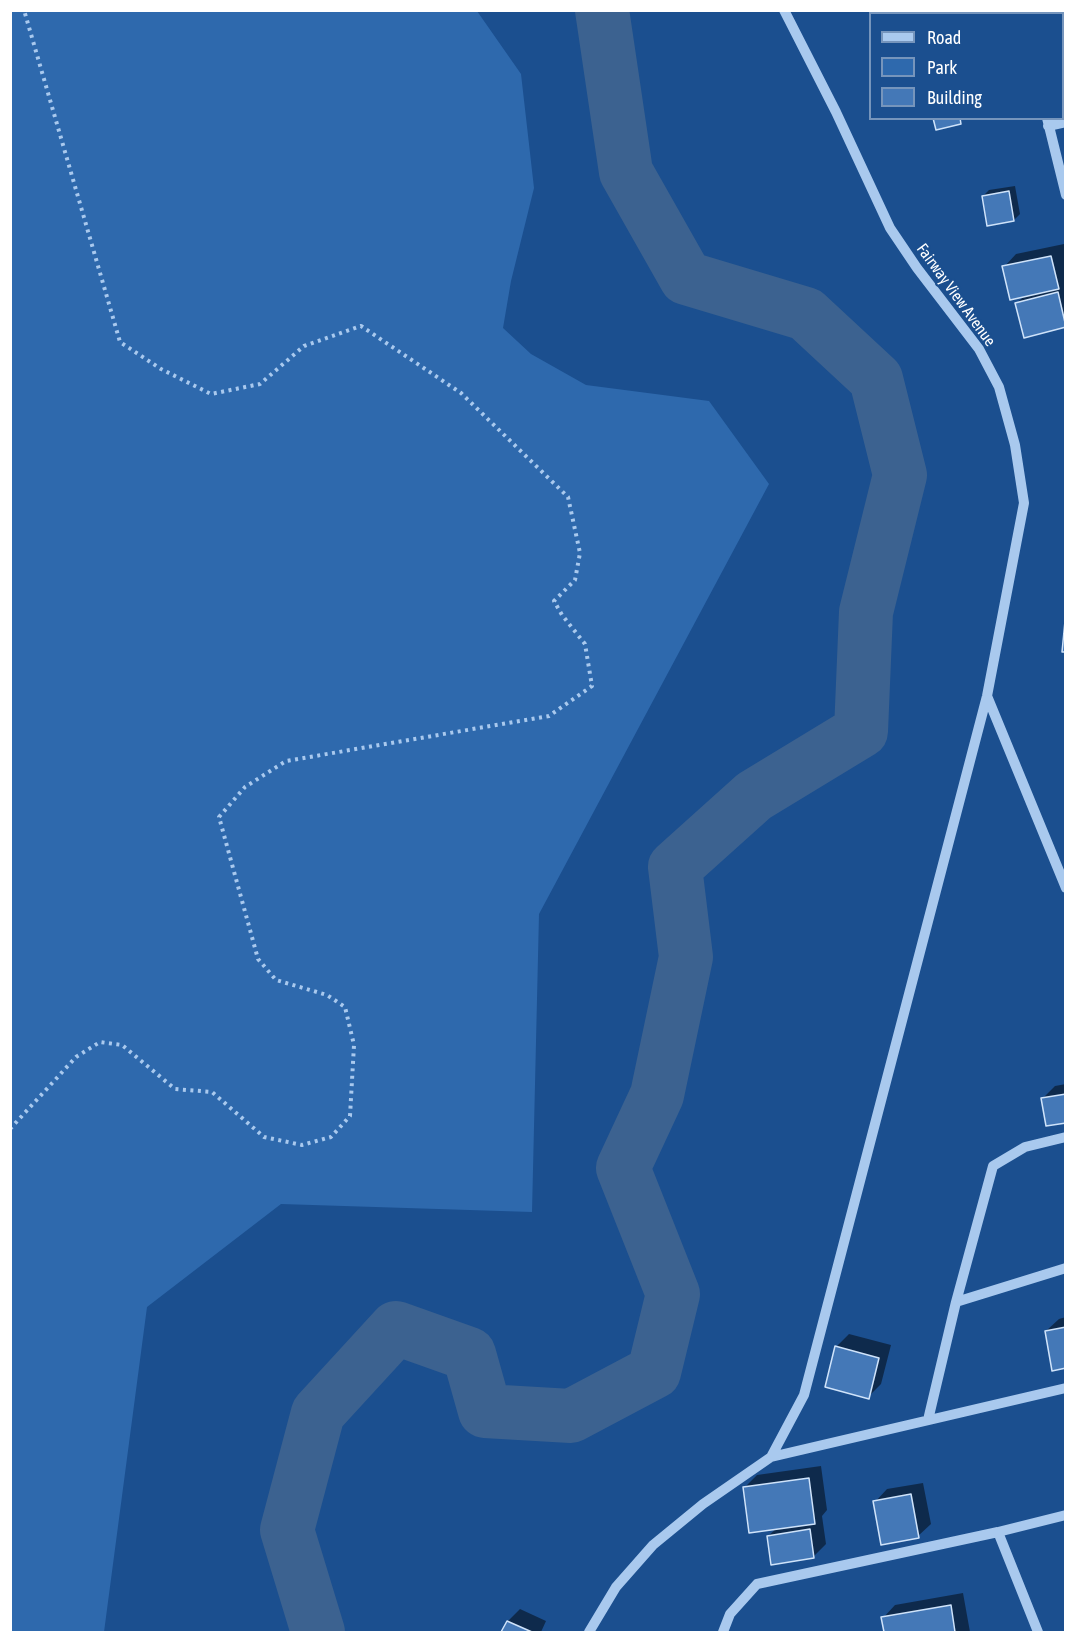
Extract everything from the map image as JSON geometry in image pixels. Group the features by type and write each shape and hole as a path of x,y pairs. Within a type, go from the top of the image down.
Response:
{"street":[{"name":"Fairway View Avenue","path":"771,1457 804,1395 987,696 1024,503 1015,445 999,387 979,349 917,268 890,228 836,112 784,10"},
{"path":"1065,122 1048,122 1065,195"},
{"path":"987,696 1064,881"},
{"path":"928,1420 956,1302 993,1166 1025,1147 1065,1137"},
{"path":"956,1302 1065,1268"},
{"path":"589,1632 616,1587 653,1545 703,1504 771,1457 1065,1388"},
{"path":"723,1632 730,1614 757,1584 998,1532 1065,1515"},
{"path":"998,1532 1038,1632"}],"path":[{"path":"10,1129 76,1057 100,1042 122,1045 175,1089 212,1092 264,1137 302,1144 331,1137 350,1116 354,1045 345,1007 327,995 276,980 258,959 219,817 245,787 286,761 549,716 592,686 585,644 554,601 575,580 580,553 568,497 461,393 361,326 304,346 260,384 211,394 161,369 120,342 24,10"}],"green space":[{"path":"11,10 477,11 521,74 534,188 511,281 503,328 531,354 586,385 709,401 769,484 539,914 532,1212 281,1204 147,1307 104,1632 11,1632"}],"building":[{"path":"912,10 930,10 924,12 912,12"},
{"path":"1064,26 1066,26 1065,61"},
{"path":"934,120 960,120 961,124 936,130"},
{"path":"1009,191 1014,221 987,226 982,196"},
{"path":"1051,256 1059,289 1010,300 1002,266"},
{"path":"1058,292 1066,327 1024,338 1015,303"},
{"path":"1065,621 1066,652 1062,652"},
{"path":"1066,1094 1066,1123 1046,1126 1041,1098"},
{"path":"1066,1327 1066,1368 1052,1371 1045,1331"},
{"path":"835,1346 879,1358 869,1399 825,1387"},
{"path":"809,1478 815,1524 749,1533 743,1487"},
{"path":"911,1494 919,1538 881,1545 873,1501"},
{"path":"810,1529 814,1558 771,1565 767,1536"},
{"path":"951,1605 955,1632 884,1632 881,1617"},
{"path":"507,1621 532,1632 501,1632"}],"waterway":[{"path":"318,1632 287,1530 318,1413 396,1328 469,1354 485,1411 571,1416 654,1372 673,1294 623,1168 657,1095 686,957 675,867 754,796 861,731 866,612 900,475 876,379 806,314 686,278 626,172 602,10"}]}
